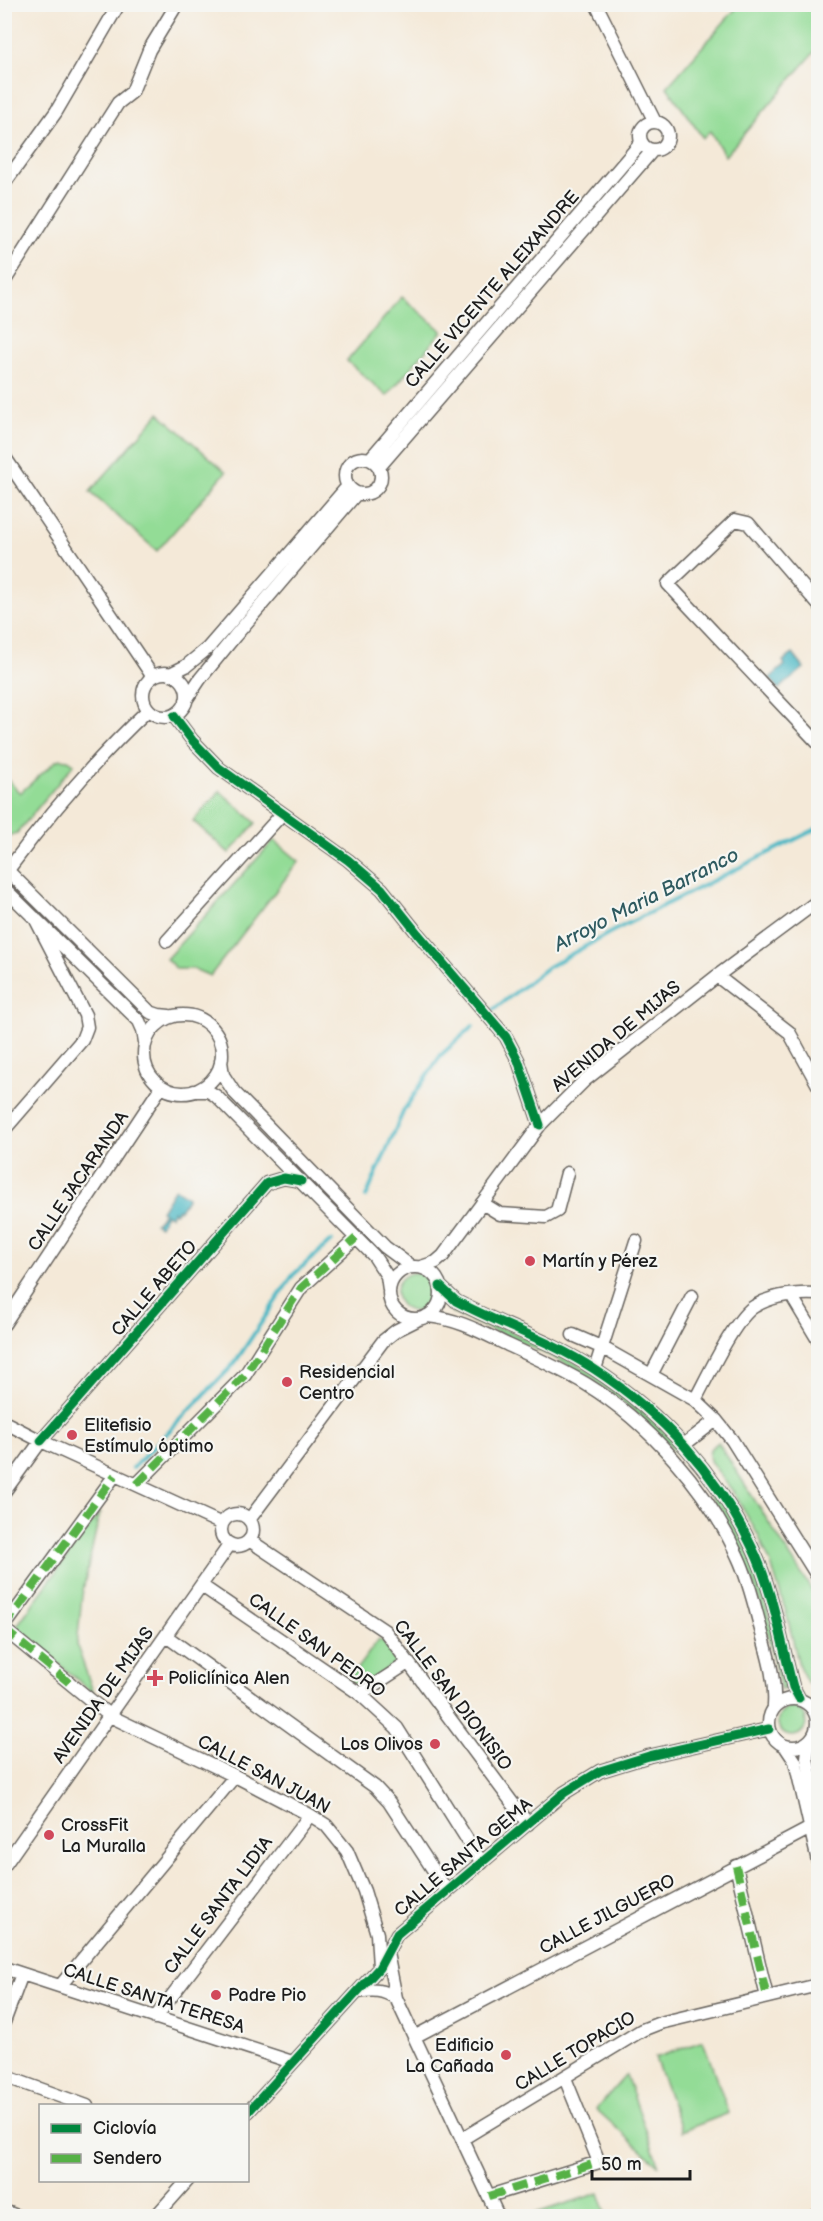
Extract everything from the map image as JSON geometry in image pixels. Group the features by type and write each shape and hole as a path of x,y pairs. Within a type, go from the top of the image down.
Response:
{"street":[{"path":"4,184 56,112 119,4"},
{"path":"4,282 118,103 132,92 149,50 177,4"},
{"path":"596,4 655,122"},
{"path":"375,463 652,151 664,147 668,138 664,126 655,122 650,122 642,128 640,133 644,147 652,151"},
{"name":"CALLE VICENTE ALEIXANDRE","path":"375,463 641,142"},
{"path":"4,456 153,676"},
{"name":"CALLE VICENTE ALEIXANDRE","path":"357,459 375,463 381,477 377,488 368,494 353,490 345,479 347,467 357,459"},
{"path":"186,700 185,686 181,680 170,674 153,676 144,688 144,704 148,710 160,717 174,716 179,712 200,679 353,490"},
{"name":"CALLE VICENTE ALEIXANDRE","path":"170,674 186,666 208,648 353,490"},
{"path":"819,604 748,523 735,520 668,584 819,743"},
{"path":"148,710 78,782 6,869 150,1012 171,1016 184,1014 197,1017 209,1024 222,1047 223,1076 234,1092 385,1247 433,1274 440,1285 456,1301 595,1369 641,1403 685,1444 726,1499 753,1549 771,1599 793,1687 799,1698 811,1705 818,1716 816,1731 809,1741 801,1746 785,1746"},
{"path":"174,716 192,740 219,768 348,860 382,889 506,1036 518,1060 540,1125"},
{"path":"167,941 282,814"},
{"path":"4,888 139,1021 145,1043"},
{"name":"AVENIDA DE MIJAS","path":"417,1267 436,1262 443,1256 540,1125 585,1080 717,976 819,901"},
{"path":"4,1130 82,1040 87,1028 85,1015 35,918"},
{"path":"717,976 789,1032 819,1084"},
{"path":"171,1016 160,1021 150,1032 145,1043 143,1055 145,1066 151,1077 161,1087 182,1093 208,1091 216,1096 356,1238 387,1276 390,1326 383,1341 249,1520"},
{"path":"195,1091 212,1080 221,1061"},
{"name":"CALLE JACARANDA","path":"4,1324 161,1087"},
{"path":"482,1203 500,1214 546,1217 557,1211 567,1173"},
{"name":"CALLE ABETO","path":"4,1492 41,1441 267,1183 284,1178 301,1181"},
{"path":"137,1484 245,1375 301,1288 356,1238"},
{"path":"595,1369 636,1241"},
{"name":"AVENIDA DE MIJAS","path":"440,1285 443,1256"},
{"path":"417,1267 402,1269 396,1274 389,1294 397,1312 404,1317 441,1317 471,1328 586,1384 630,1416 671,1456 711,1508 738,1557 755,1605 775,1690 774,1706 769,1717 769,1730 775,1740 785,1746 795,1761 815,1826 819,1862"},
{"path":"383,1341 396,1330 423,1317 439,1303 440,1285"},
{"path":"695,1400 739,1322 753,1307 770,1299 791,1295 819,1294"},
{"path":"791,1295 819,1340"},
{"path":"651,1375 692,1296"},
{"path":"573,1335 603,1348 695,1400 716,1420 732,1440 819,1577"},
{"path":"685,1444 716,1420"},
{"path":"4,1422 222,1524"},
{"path":"4,1628 115,1475"},
{"path":"233,1514 242,1515 249,1520 252,1532 249,1540 238,1545 230,1544 223,1536 222,1524 225,1519 233,1514"},
{"name":"CALLE SAN DIONISIO","path":"249,1540 385,1631 528,1824"},
{"name":"AVENIDA DE MIJAS","path":"4,1866 230,1544"},
{"name":"CALLE SAN PEDRO","path":"202,1586 360,1694 396,1728 482,1863"},
{"name":"CALLE SAN JUAN","path":"4,1628 110,1716 235,1776 326,1825 347,1851 364,1891 377,1934 379,1968"},
{"path":"166,1636 375,1787 389,1802 447,1891"},
{"path":"360,1694 408,1663"},
{"path":"774,1706 785,1699 799,1698"},
{"name":"CALLE SANTA GEMA","path":"249,2111 379,1968 393,1938 564,1793 600,1771 649,1756 769,1730"},
{"path":"809,1741 807,1758 819,1813"},
{"path":"60,1986 235,1776"},
{"name":"CALLE SANTA LIDIA","path":"155,2018 310,1815"},
{"name":"CALLE JILGUERO","path":"414,2037 815,1826"},
{"path":"736,1866 767,1997"},
{"path":"377,1934 385,1939 393,1938"},
{"path":"387,1953 396,1998 498,2217"},
{"name":"CALLE SANTA TERESA","path":"4,1968 292,2062"},
{"path":"4,2022 22,1974"},
{"name":"CALLE TOPACIO","path":"462,2139 642,2030 660,2023 819,1985"},
{"path":"359,1992 380,1990 396,1998"},
{"path":"4,2076 81,2104"},
{"path":"489,2196 599,2162 566,2078"},
{"path":"156,2217 187,2182"},
{"path":"4,2211 16,2217"}],"green space":[{"path":"739,5 818,5 818,48 725,156 710,131 703,138 667,87"},
{"path":"402,297 442,331 387,396 347,361"},
{"path":"159,413 226,472 157,551 90,492"},
{"path":"61,759 74,764 17,833 8,836 5,834 5,777 20,793"},
{"path":"220,791 256,823 229,853 193,821"},
{"path":"274,840 299,861 210,976 194,969 177,969 166,959"},
{"path":"415,1273 428,1279 434,1292 428,1305 415,1311 402,1305 396,1292 402,1279"},
{"path":"454,1308 540,1344 594,1375 648,1416 696,1467 734,1523 748,1552 765,1603 786,1688 781,1690 760,1604 749,1570 728,1525 691,1470 644,1420 592,1379 537,1349 452,1313"},
{"path":"718,1442 818,1600 818,1691 807,1682 799,1666 771,1564 758,1535 734,1493 710,1461 710,1450"},
{"path":"100,1512 82,1595 77,1646 94,1694 16,1627"},
{"path":"379,1639 385,1643 397,1661 363,1689 349,1679"},
{"path":"792,1708 802,1712 806,1722 802,1732 792,1736 782,1732 778,1722 782,1712"},
{"path":"703,2041 729,2113 682,2131 655,2058"},
{"path":"626,2075 659,2166 596,2109"},
{"path":"599,2193 607,2216 527,2216"}],"water":[{"path":"793,654 804,668 779,689 770,678 785,665 783,661"},
{"path":"175,1188 188,1197 180,1210 178,1209 175,1213 173,1211 170,1216 166,1214 160,1226 155,1223 164,1213 161,1211"}],"waterway":[{"name":"Arroyo Maria Barranco","path":"494,1009 548,967 613,931 818,828"},
{"name":"Arroyo Maria Barranco","path":"366,1197 404,1110 441,1055 473,1026"},
{"name":"Arroyo Maria Barranco","path":"133,1468 234,1364 293,1275 331,1241"}],"marked path":[{"path":"137,1484 245,1375 301,1288 356,1238"},
{"path":"4,1627 115,1475"},
{"path":"4,1629 73,1686"},
{"path":"736,1866 767,1997"},
{"path":"489,2196 599,2162"}],"cycle path":[{"path":"174,716 192,740 219,768 348,860 382,889 506,1037 518,1060 540,1125"},
{"path":"41,1441 267,1183 284,1178 301,1181"},
{"path":"440,1286 456,1301 561,1350 594,1369 642,1405 685,1447 722,1495 752,1547 766,1581 793,1687 799,1698"},
{"path":"249,2111 379,1968 397,1934 564,1793 600,1771 649,1756 769,1729"}],"place":[{"name":"Martín y Pérez","path":"530,1261"},
{"name":"Residencial Centro","path":"287,1382"},
{"name":"Elitefisio Estímulo óptimo","path":"72,1435"},
{"name":"Policlínica Alen","path":"155,1678"},
{"name":"Los Olivos","path":"435,1744"},
{"name":"CrossFit La Muralla","path":"49,1835"},
{"name":"Padre Pio","path":"216,1995"},
{"name":"Edificio La Cañada","path":"506,2055"}]}
